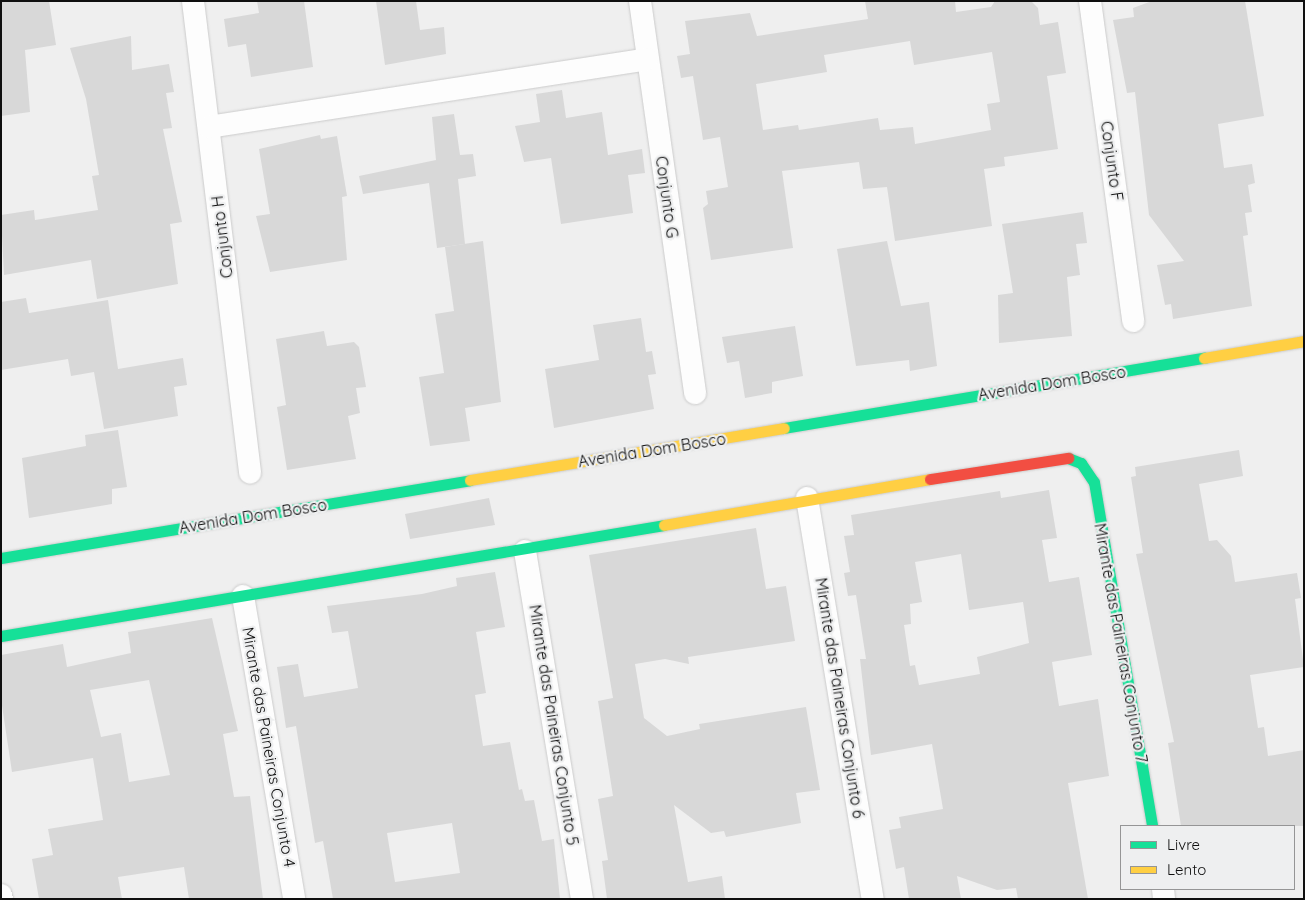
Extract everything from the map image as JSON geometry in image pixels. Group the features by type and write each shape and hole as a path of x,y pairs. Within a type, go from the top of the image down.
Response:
{"street":[{"name":"Conjunto H","path":"193,1 250,473"},
{"name":"Conjunto G","path":"640,1 695,393"},
{"name":"Conjunto F","path":"1090,1 1133,321"},
{"path":"208,127 647,59"},
{"name":"Avenida Dom Bosco","path":"1,558 1304,341"},
{"name":"Mirante das Paineiras Conjunto 7","path":"807,498 1056,458 1080,463 1094,482 1152,825"},
{"path":"1,636 525,551 807,498"},
{"name":"Mirante das Paineiras Conjunto 6","path":"807,498 873,899"},
{"name":"Mirante das Paineiras Conjunto 5","path":"525,551 582,899"},
{"name":"Mirante das Paineiras Conjunto 4","path":"243,596 294,899"},
{"path":"1,895 2,899"}],"building":[{"path":"1,1 49,1 56,45 25,50 30,112 1,116"},
{"path":"257,1 304,1 313,67 251,77 246,44 228,47 224,19 259,13"},
{"path":"376,1 416,1 420,30 444,27 446,54 385,65"},
{"path":"865,1 955,1 956,12 991,7 995,1 1031,1 1038,8 1040,25 1058,22 1066,73 1047,76 1058,149 1004,157 1005,166 984,169 992,226 895,241 887,187 863,189 859,162 782,171 793,248 711,260 703,208 708,204 706,191 728,187 720,137 703,140 693,76 681,78 677,56 690,54 685,21 750,13 757,36 868,19","holes":["910,41 914,65 992,52 1000,102 987,104 991,130 915,144 913,127 880,130 878,118 799,130 798,125 763,130 756,84 827,72 824,55"]},
{"path":"1152,1 1245,1 1264,116 1218,124 1224,168 1252,164 1255,183 1248,185 1252,212 1245,213 1248,235 1243,236 1252,306 1173,319 1171,304 1165,305 1157,265 1184,261 1149,215 1135,92 1127,93 1113,20 1134,17 1133,8"},
{"path":"131,36 132,70 169,64 174,92 166,93 172,128 163,129 182,222 170,224 178,284 97,299 91,260 4,275 1,215 34,210 35,220 98,210 92,176 99,175 86,99 70,48"},
{"path":"562,90 566,118 602,112 608,155 642,149 645,173 628,175 633,213 561,224 551,158 524,162 515,126 540,122 536,94"},
{"path":"454,114 460,155 473,154 476,176 458,179 465,244 437,248 429,183 363,194 359,176 436,160 432,117"},
{"path":"320,135 321,139 337,136 347,196 342,197 347,260 270,272 256,216 270,214 259,149"},
{"path":"1083,212 1087,243 1076,244 1080,275 1067,277 1072,336 999,343 998,295 1013,293 1002,224"},
{"path":"483,241 501,402 465,408 470,441 430,446 419,377 444,373 435,314 454,311 445,247"},
{"path":"887,241 901,306 929,302 937,366 910,371 909,360 856,366 837,249"},
{"path":"26,298 29,313 108,300 118,369 183,358 187,385 174,387 178,416 104,429 94,372 71,376 68,359 1,370 1,302"},
{"path":"641,318 646,352 652,351 656,374 648,375 654,409 554,428 545,369 599,360 593,325"},
{"path":"795,326 803,376 772,382 772,393 745,398 739,361 727,363 722,337"},
{"path":"324,331 327,346 354,342 359,347 366,387 356,388 360,413 348,416 356,459 287,470 277,407 286,405 276,339"},
{"path":"118,430 127,487 112,489 112,504 29,518 22,458 86,446 85,435"},
{"path":"1239,450 1243,476 1199,484 1209,541 1217,540 1231,556 1235,582 1297,573 1301,598 1295,599 1304,667 1250,675 1258,728 1264,727 1268,756 1304,750 1304,826 1181,825 1168,743 1174,742 1136,554 1143,553 1131,477 1136,476 1135,467"},
{"path":"1049,490 1057,538 1042,540 1049,582 1079,577 1092,655 1052,662 1059,706 1098,699 1109,776 1068,783 1088,899 1018,899 1016,888 997,890 957,876 961,899 909,899 904,867 896,869 889,830 901,828 899,817 943,809 932,744 871,755 860,659 866,659 856,595 848,596 844,573 850,572 844,536 854,535 851,515 1000,491 1001,498","holes":["961,554 969,610 1023,602 1029,643 977,657 980,674 919,685 915,665 910,666 904,625 911,624 910,604 922,602 915,562"]},
{"path":"489,498 495,525 410,539 405,514"},
{"path":"756,528 766,589 786,586 795,641 688,657 689,664 665,659 635,664 644,718 667,736 700,729 699,724 806,707 820,790 796,793 801,823 726,837 724,831 711,833 674,805 688,882 722,876 725,899 607,899 602,861 608,860 598,799 613,796 598,701 613,698 589,555"},
{"path":"495,572 505,627 476,632 486,693 475,695 483,746 510,742 519,790 522,789 525,801 534,800 542,841 554,839 560,899 333,899 323,841 315,843 296,726 286,728 277,667 298,664 304,697 358,688 348,631 332,633 327,606 422,594 457,586 456,578","holes":["452,823 460,873 395,882 387,833"]},
{"path":"212,618 238,731 223,734 234,797 250,796 263,899 189,899 184,867 118,877 122,899 39,899 32,859 53,855 48,829 103,820 93,758 12,772 1,699 1,655 63,644 67,667 131,653 128,632","holes":["149,680 170,775 129,782 121,733 101,737 90,690"]}],"traffic: fast":[{"path":"784,428 1204,358"},
{"path":"1068,458 1081,463 1094,482 1152,825"},
{"path":"1,558 470,480"},
{"path":"1,636 664,525"}],"traffic: slow":[{"path":"1204,358 1304,341"},
{"path":"470,480 784,428"},
{"path":"664,525 930,479"}],"traffic: jam":[{"path":"930,479 1068,458"}]}
